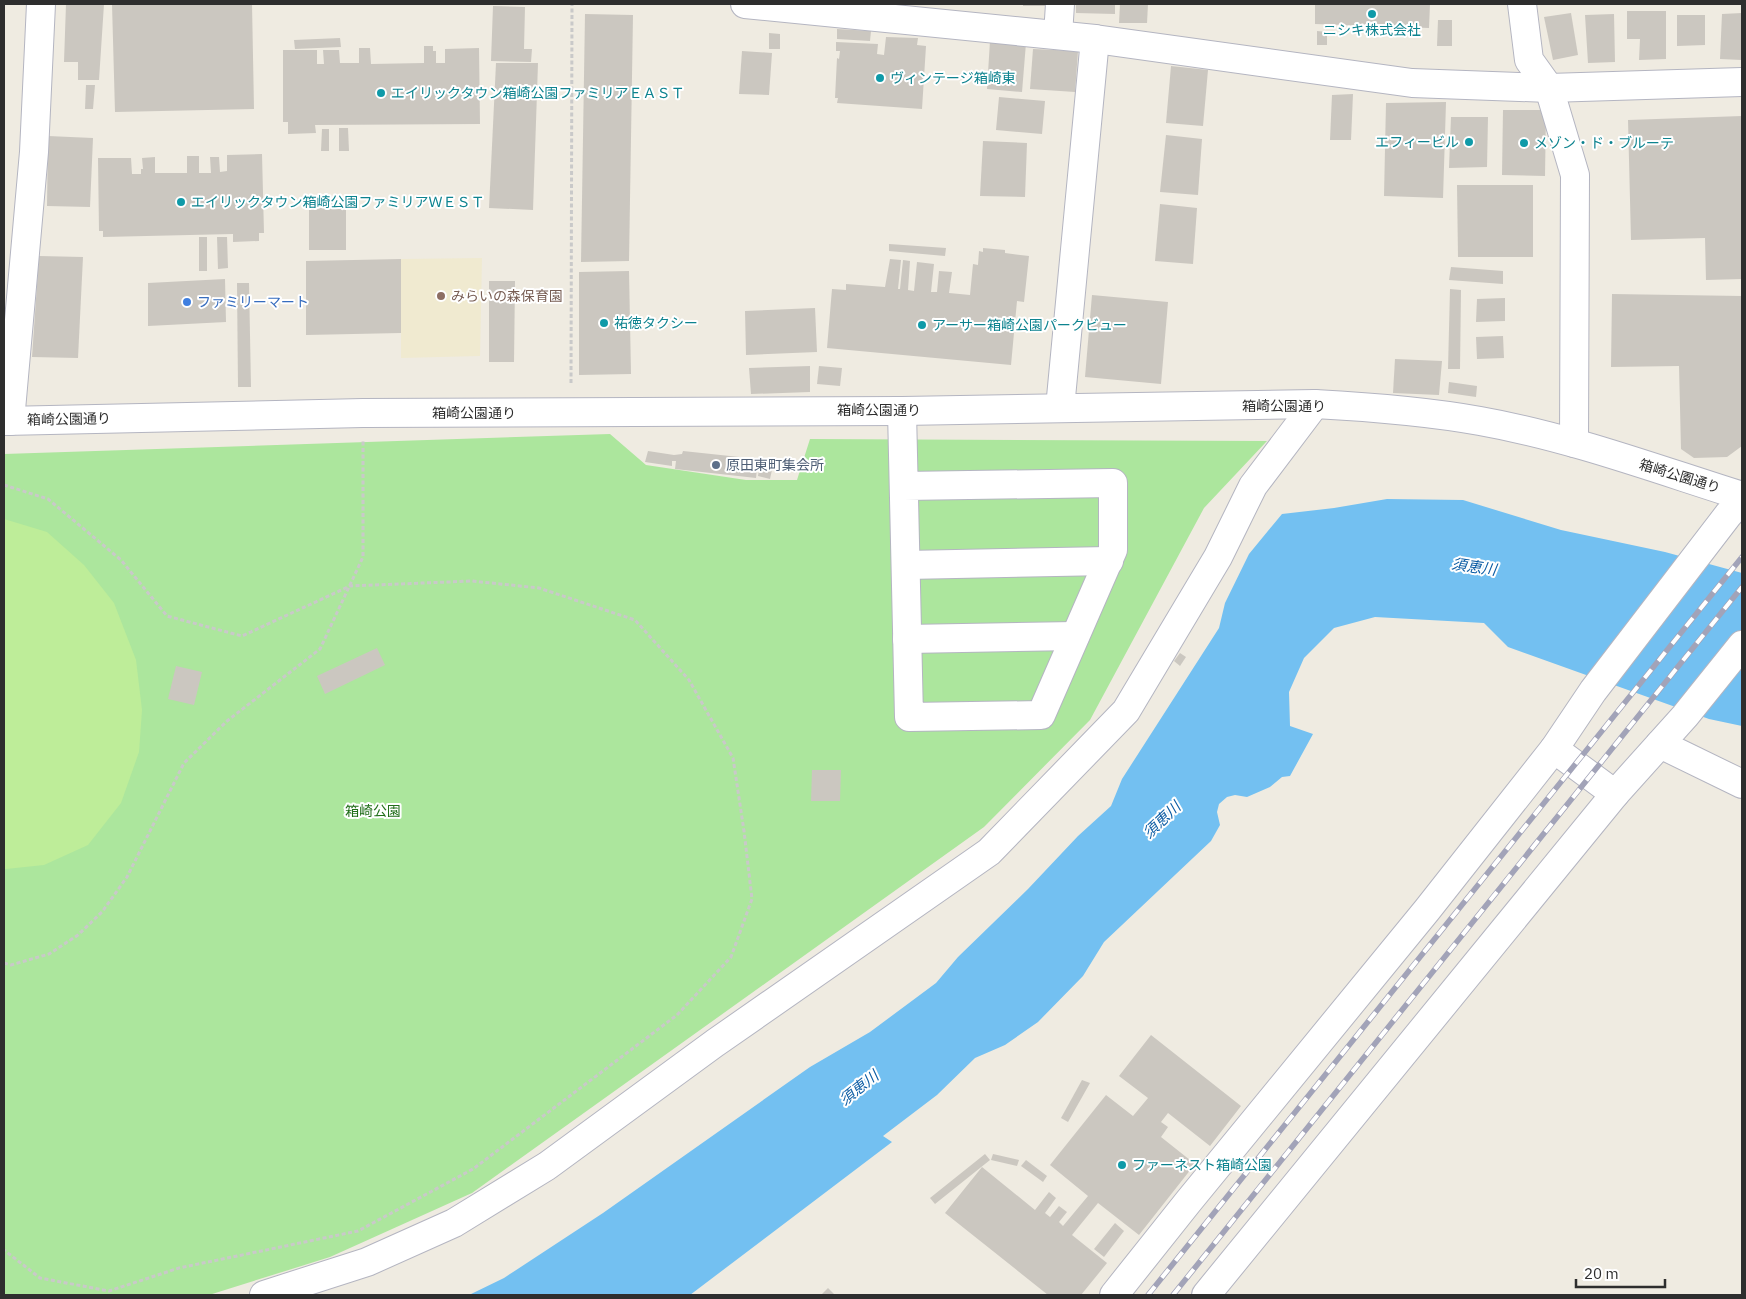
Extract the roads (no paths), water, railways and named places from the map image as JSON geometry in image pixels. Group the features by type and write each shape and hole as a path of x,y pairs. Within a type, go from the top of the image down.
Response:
{"street":[{"path":"7,421 34,152 41,4"},
{"path":"745,4 962,15 1058,35 1412,82 1549,88 1742,82"},
{"path":"1058,35 1060,4"},
{"path":"1522,4 1529,60 1549,88 1575,175 1574,443"},
{"path":"1060,408 1095,39"},
{"path":"264,1295 367,1262 454,1223 546,1166 714,1043 989,852 1126,711 1218,557 1253,486 1315,404"},
{"name":"箱崎公園通り","path":"7,421 363,413 902,411 1315,404 1375,407 1433,413 1481,421 1574,443 1738,503"},
{"path":"902,411 909,718 1041,715 1113,550 1113,483 904,486"},
{"path":"1114,1295 1427,910 1554,749 1593,691 1738,503"},
{"path":"906,565 1109,561"},
{"path":"907,639 1075,636"},
{"path":"1206,1295 1615,794 1685,716 1742,645"},
{"path":"1660,744 1742,784"},
{"path":"1554,749 1615,794"}],"water":[{"name":"須恵川","path":"1387,499 1463,500 1561,530 1665,552 1742,573 1742,726 1709,719 1508,647 1484,623 1375,617 1334,628 1304,658 1289,692 1290,726 1313,734 1290,776 1282,777 1270,787 1247,797 1235,795 1227,797 1219,804 1217,812 1220,825 1211,841 1104,942 1083,976 1038,1022 1005,1045 975,1058 937,1095 883,1136 892,1142 690,1295 469,1295 504,1278 603,1213 810,1067 870,1032 936,983 958,957 1028,889 1078,836 1111,806 1122,779 1219,628 1225,603 1249,554 1282,514"}],"railway":[{"path":"1148,1295 1742,557"},
{"path":"1173,1295 1742,587"}],"place":[{"name":"ニシキ株式会社","path":"1372,14"},
{"name":"ヴィンテージ箱崎東","path":"880,78"},
{"name":"エイリックタウン箱崎公園ファミリアＥＡＳＴ","path":"381,93"},
{"name":"エフィービル","path":"1469,142"},
{"name":"メゾン・ド・ブルーテ","path":"1524,143"},
{"name":"エイリックタウン箱崎公園ファミリアＷＥＳＴ","path":"181,202"},
{"name":"みらいの森保育園","path":"441,296"},
{"name":"ファミリーマート","path":"187,302"},
{"name":"祐徳タクシー","path":"604,323"},
{"name":"アーサー箱崎公園パークビュー","path":"922,325"},
{"name":"原田東町集会所","path":"716,465"},
{"name":"ファーネスト箱崎公園","path":"1122,1165"}],"park label":[{"name":"箱崎公園","path":"373,811"}]}
